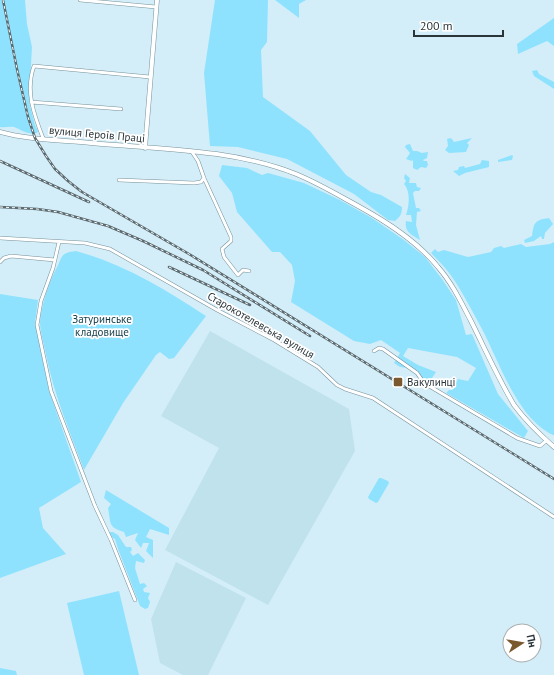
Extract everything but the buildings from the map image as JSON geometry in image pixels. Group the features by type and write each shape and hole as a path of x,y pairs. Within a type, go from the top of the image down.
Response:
{"main road":[{"path":"144,148 157,0"},
{"name":"вулиця Героїв Праці","path":"0,132 18,136 192,152 267,165 296,174 312,181 380,219 406,236 425,252 441,270 455,291 514,405 523,418 536,432 554,447"}],"street":[{"path":"80,0 156,7"},
{"path":"43,138 35,118 30,94 34,66 150,77"},
{"path":"31,102 121,109"},
{"path":"192,152 198,161 204,178 231,237 231,241 222,249 224,257 238,275 243,270 249,271"},
{"path":"119,180 194,183 201,182 204,178"},
{"name":"Старокотелевська вулиця","path":"0,238 85,243 110,249 217,310 274,340 318,367 337,385 345,390 373,398 554,517"},
{"path":"59,242 55,260 41,301 37,325 51,391 95,506 111,540 135,600"},
{"path":"0,262 4,258 11,256 55,260"},
{"path":"374,351 379,348 383,349 417,372 424,383 517,438 540,446 546,441"}],"shaded area":[{"path":"210,331 349,409 355,451 268,605 165,550 219,448 161,416"},
{"path":"176,562 246,598 208,675 183,675 160,663 151,619"}],"green space":[{"path":"0,0 25,0 27,24 32,47 29,102 38,131 37,133 27,133 14,127 0,127"},
{"path":"215,0 268,0 267,42 261,50 263,97 310,131 346,175 371,192 381,195 402,207 402,212 395,221 388,220 354,194 287,159 238,147 210,146 204,73"},
{"path":"275,0 306,0 299,4 299,18"},
{"path":"554,18 554,46 547,41 518,54 517,44"},
{"path":"537,70 539,74 554,82 554,89 534,76 532,71"},
{"path":"451,138 454,142 472,138 467,143 469,145 466,152 449,153 445,150 448,146 447,139"},
{"path":"410,144 413,151 422,153 428,152 427,158 423,160 427,161 428,165 426,168 421,167 417,170 413,168 413,160 406,159 410,153 405,147 406,145"},
{"path":"512,155 512,160 498,162 498,160"},
{"path":"482,160 489,161 489,167 459,176 453,171 458,170 459,167 464,166 465,168 480,164"},
{"path":"222,165 247,168 262,175 268,173 304,183 340,200 372,218 404,240 425,257 456,300 466,335 472,334 498,394 528,431 524,438 446,393 449,390 452,390 458,379 468,381 476,368 457,357 408,348 403,356 418,365 436,372 432,378 434,379 431,382 427,382 408,368 400,367 394,363 400,353 381,340 370,344 354,341 291,302 295,281 292,265 280,252 272,252 237,212 232,193 219,176"},
{"path":"405,174 410,178 409,183 416,183 417,187 421,188 419,191 415,191 413,193 416,208 419,208 421,211 417,212 416,225 420,240 409,233 406,228 406,221 412,222 411,215 406,215 409,199 408,191 404,184 406,181 404,178"},
{"path":"549,218 553,224 545,233 544,239 542,239 541,236 534,241 525,243 524,240 532,236 534,225 540,220"},
{"path":"554,242 553,435 530,417 520,404 503,374 483,331 461,292 449,273 431,253 435,249 438,252 444,250 468,257 491,252 494,248 501,246 504,248 521,244 526,247 550,244"},
{"name":"Затуринське кладовище","path":"76,251 94,256 144,278 206,316 174,358 169,359 160,352 156,355 123,403 84,470 53,384 42,338 40,322 48,288 62,256 64,254"},
{"path":"0,294 38,300 35,323 49,391 81,482 39,508 43,528 66,554 0,578"},
{"path":"379,478 388,481 389,483 376,503 368,497"},
{"path":"106,490 169,528 169,535 150,529 146,537 153,540 153,558 146,551 149,543 143,543 141,548 135,540 138,533 126,537 124,532 115,528 111,524 108,508 111,504 104,498"},
{"path":"109,532 113,532 118,535 126,547 131,547 132,550 130,552 133,556 138,553 145,560 144,563 136,561 135,568 140,584 144,583 147,586 143,589 144,592 150,593 148,598 150,602 148,608 145,609 140,606 115,539 111,537"},
{"path":"119,591 139,675 84,675 67,603"},
{"path":"0,668 16,671 17,675 0,675"}],"railway":[{"path":"3,0 28,117 35,138 55,169 68,181 82,192 189,254 554,479"},
{"path":"0,161 89,202"},
{"path":"0,207 58,212 108,226 203,270 310,336"},
{"path":"169,267 250,305"}],"place":[{"name":"Вакулинці","path":"398,382"}]}
